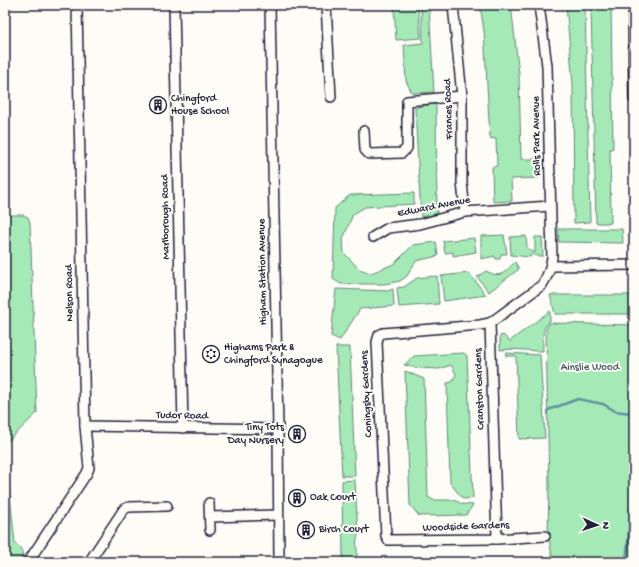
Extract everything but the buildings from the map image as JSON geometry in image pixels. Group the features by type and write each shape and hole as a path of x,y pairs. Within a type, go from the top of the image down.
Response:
{"street":[{"name":"Nelson Road","path":"28,562 88,471 85,426 77,5"},
{"name":"Marlborough Road","path":"174,5 183,428"},
{"name":"Higham Station Avenue","path":"270,5 279,562"},
{"path":"326,5 331,97"},
{"name":"Frances Road","path":"454,5 462,96 462,182 465,212"},
{"name":"Rolls Park Avenue","path":"539,5 547,66 551,266"},
{"path":"633,5 634,99"},
{"path":"364,131 365,150 369,154 402,153 407,148 407,101 462,96"},
{"name":"Edward Avenue","path":"373,237 388,228 420,224 465,212 550,206"},
{"path":"490,323 542,285 551,266 634,265"},
{"name":"Cranston Gardens","path":"490,323 496,539"},
{"name":"Coningsby Gardens","path":"388,540 386,536 377,338 384,332 490,323"},
{"name":"Tudor Road","path":"85,426 278,429"},
{"path":"209,503 210,530"},
{"path":"89,562 124,509 129,507 167,506"},
{"path":"210,518 278,516"},
{"name":"Woodside Gardens","path":"388,540 496,539 546,536"}],"green space":[{"path":"394,5 418,5 421,38 396,40"},
{"path":"421,5 429,5 434,92 412,93 406,81 404,45 423,43"},
{"path":"480,5 511,5 519,74 521,159 540,159 539,178 511,179 512,201 493,202 492,167 497,166 496,139 490,138 484,31"},
{"path":"566,5 585,5 590,222 574,223 573,84"},
{"path":"591,5 611,5 613,148 610,149 611,223 596,223"},
{"path":"436,104 437,214 421,217 415,109 416,107"},
{"path":"414,193 414,204 365,207 353,214 343,239 344,253 359,269 371,273 394,264 413,245 436,242 438,256 416,261 407,276 400,281 384,284 341,284 333,279 335,208 350,195"},
{"path":"5,215 23,215 28,217 30,223 37,413 5,444"},
{"path":"558,229 622,229 623,243 559,242"},
{"path":"504,235 507,254 501,254 500,259 496,259 495,256 481,259 481,236"},
{"path":"526,236 527,248 535,253 535,237 542,237 543,256 536,256 532,254 530,257 511,255 510,237"},
{"path":"474,238 476,252 453,256 453,252 445,253 443,241"},
{"path":"515,262 519,269 489,292 477,277 486,271 495,275 502,274"},
{"path":"469,273 486,295 444,301 441,276"},
{"path":"437,276 439,304 399,307 397,288 404,287 417,278"},
{"path":"336,289 388,291 393,289 394,306 360,309 340,340 331,336"},
{"path":"550,295 630,295 632,314 555,314"},
{"path":"550,311 550,321 545,327 543,334 543,351 511,349 500,350 500,336 503,335 510,341"},
{"name":"Ainslie Wood","path":"549,323 634,325 634,562 553,562 548,533 549,486 546,330"},
{"path":"336,347 350,347 355,476 342,476"},
{"path":"464,353 467,356 473,498 463,499 450,483 447,383 452,382 456,374 451,365 439,369 419,368 404,365 414,356"},
{"path":"506,353 540,355 545,438 519,439 516,356 506,356"},
{"path":"405,371 424,379 428,497 433,500 454,500 462,504 473,505 466,515 419,516 410,505"},
{"path":"5,470 10,495 15,544 21,549 23,555 19,562 5,562"},
{"path":"355,480 358,536 357,554 355,562 343,562 342,481"}],"waterway":[{"path":"548,410 578,399 603,404 615,411 630,413 632,500 626,562"}],"place":[{"name":"Chingford House School","path":"158,105"},
{"name":"Highams Park & Chingford Synagogue","path":"211,354"},
{"name":"Tiny Tots Day Nursery","path":"297,434"},
{"name":"Oak Court","path":"297,498"},
{"name":"Birch Court","path":"306,530"}]}
